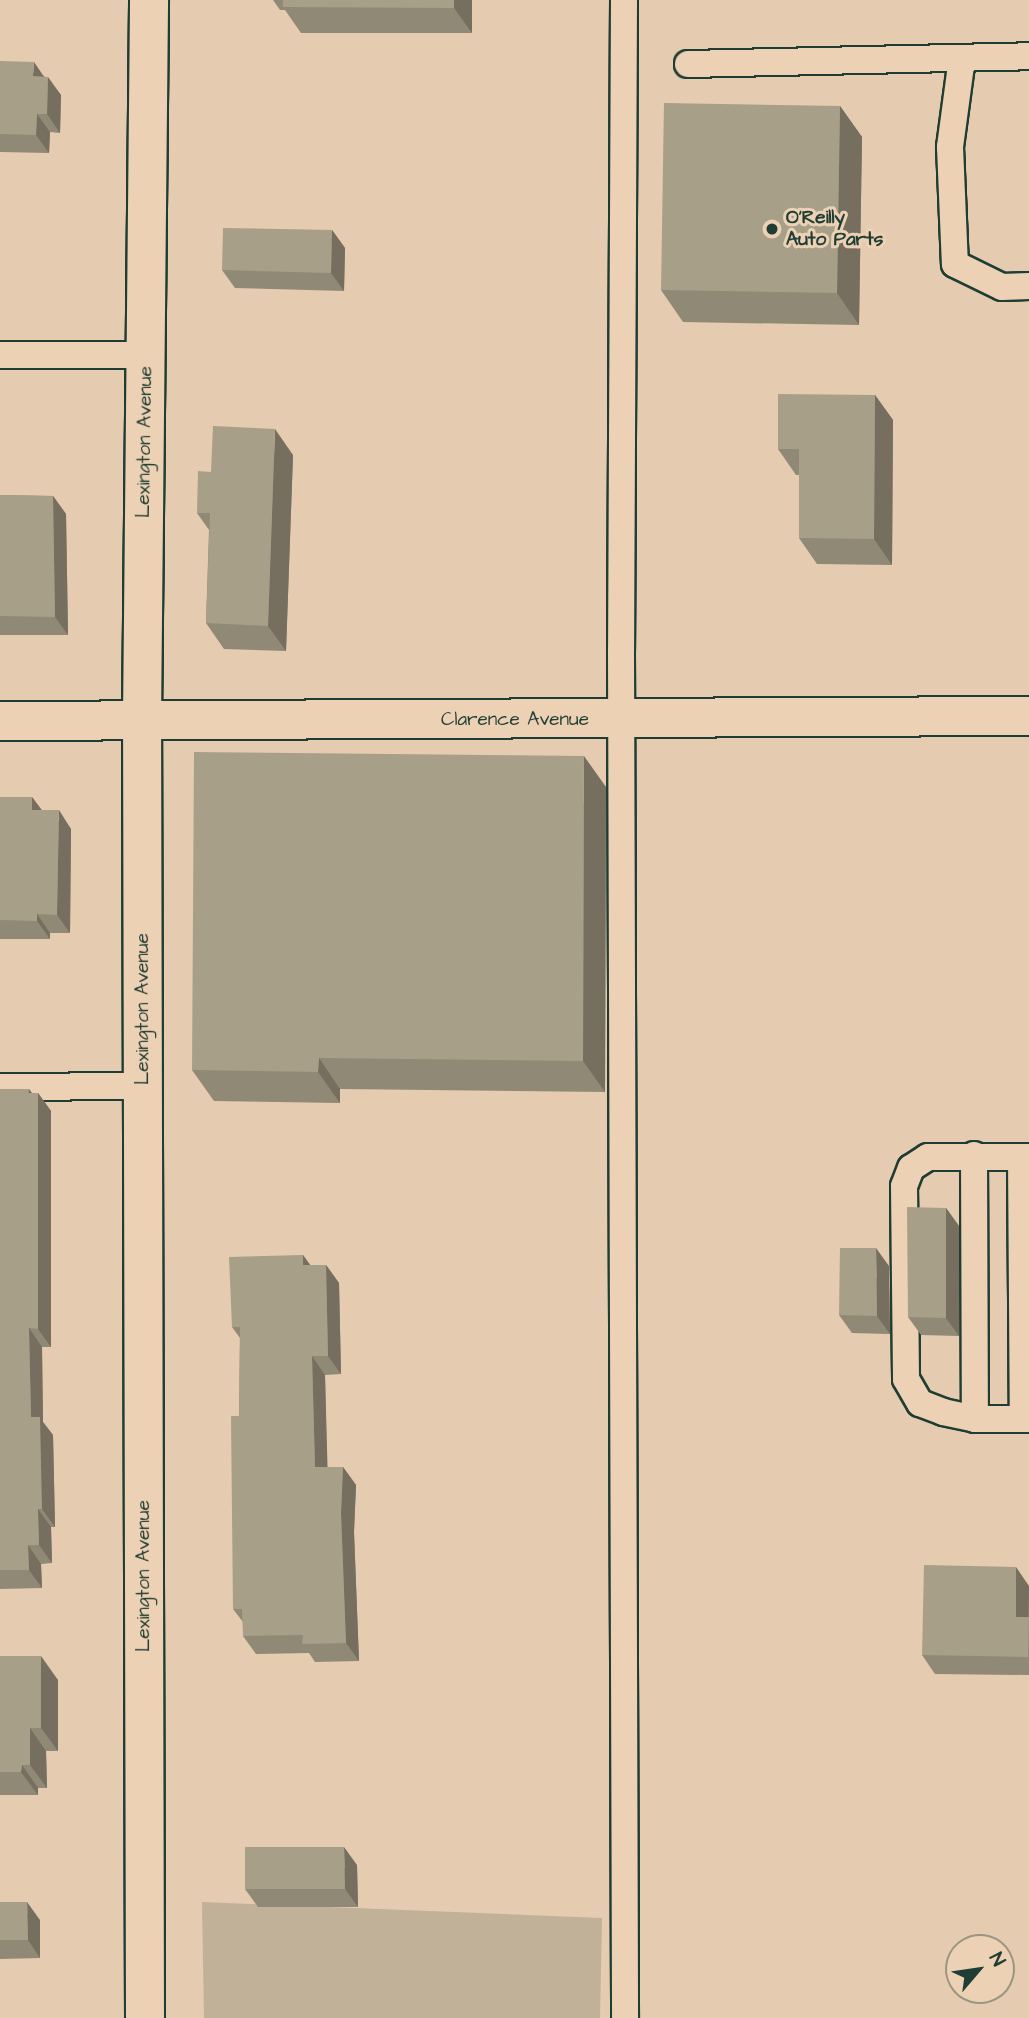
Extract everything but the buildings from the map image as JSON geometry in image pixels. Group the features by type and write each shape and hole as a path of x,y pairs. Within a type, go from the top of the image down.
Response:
{"street":[{"name":"Lexington Avenue","path":"145,2018 142,720 149,0"},
{"name":"Clarence Avenue","path":"0,721 1029,716"}],"lane":[{"path":"624,0 621,720 625,2018"},
{"path":"688,64 1029,56"},
{"path":"962,58 950,148 955,264 1002,287 1029,286"},
{"path":"0,355 146,355"},
{"path":"0,1087 143,1086"},
{"path":"974,1155 975,1419"},
{"path":"928,1157 1025,1157 1026,1419 975,1419 920,1404 906,1379 904,1186 911,1168 928,1157"}],"shaded area":[{"path":"202,1902 602,1918 600,2018 204,2018"}],"place":[{"name":"O'Reilly Auto Parts","path":"772,229"}]}
